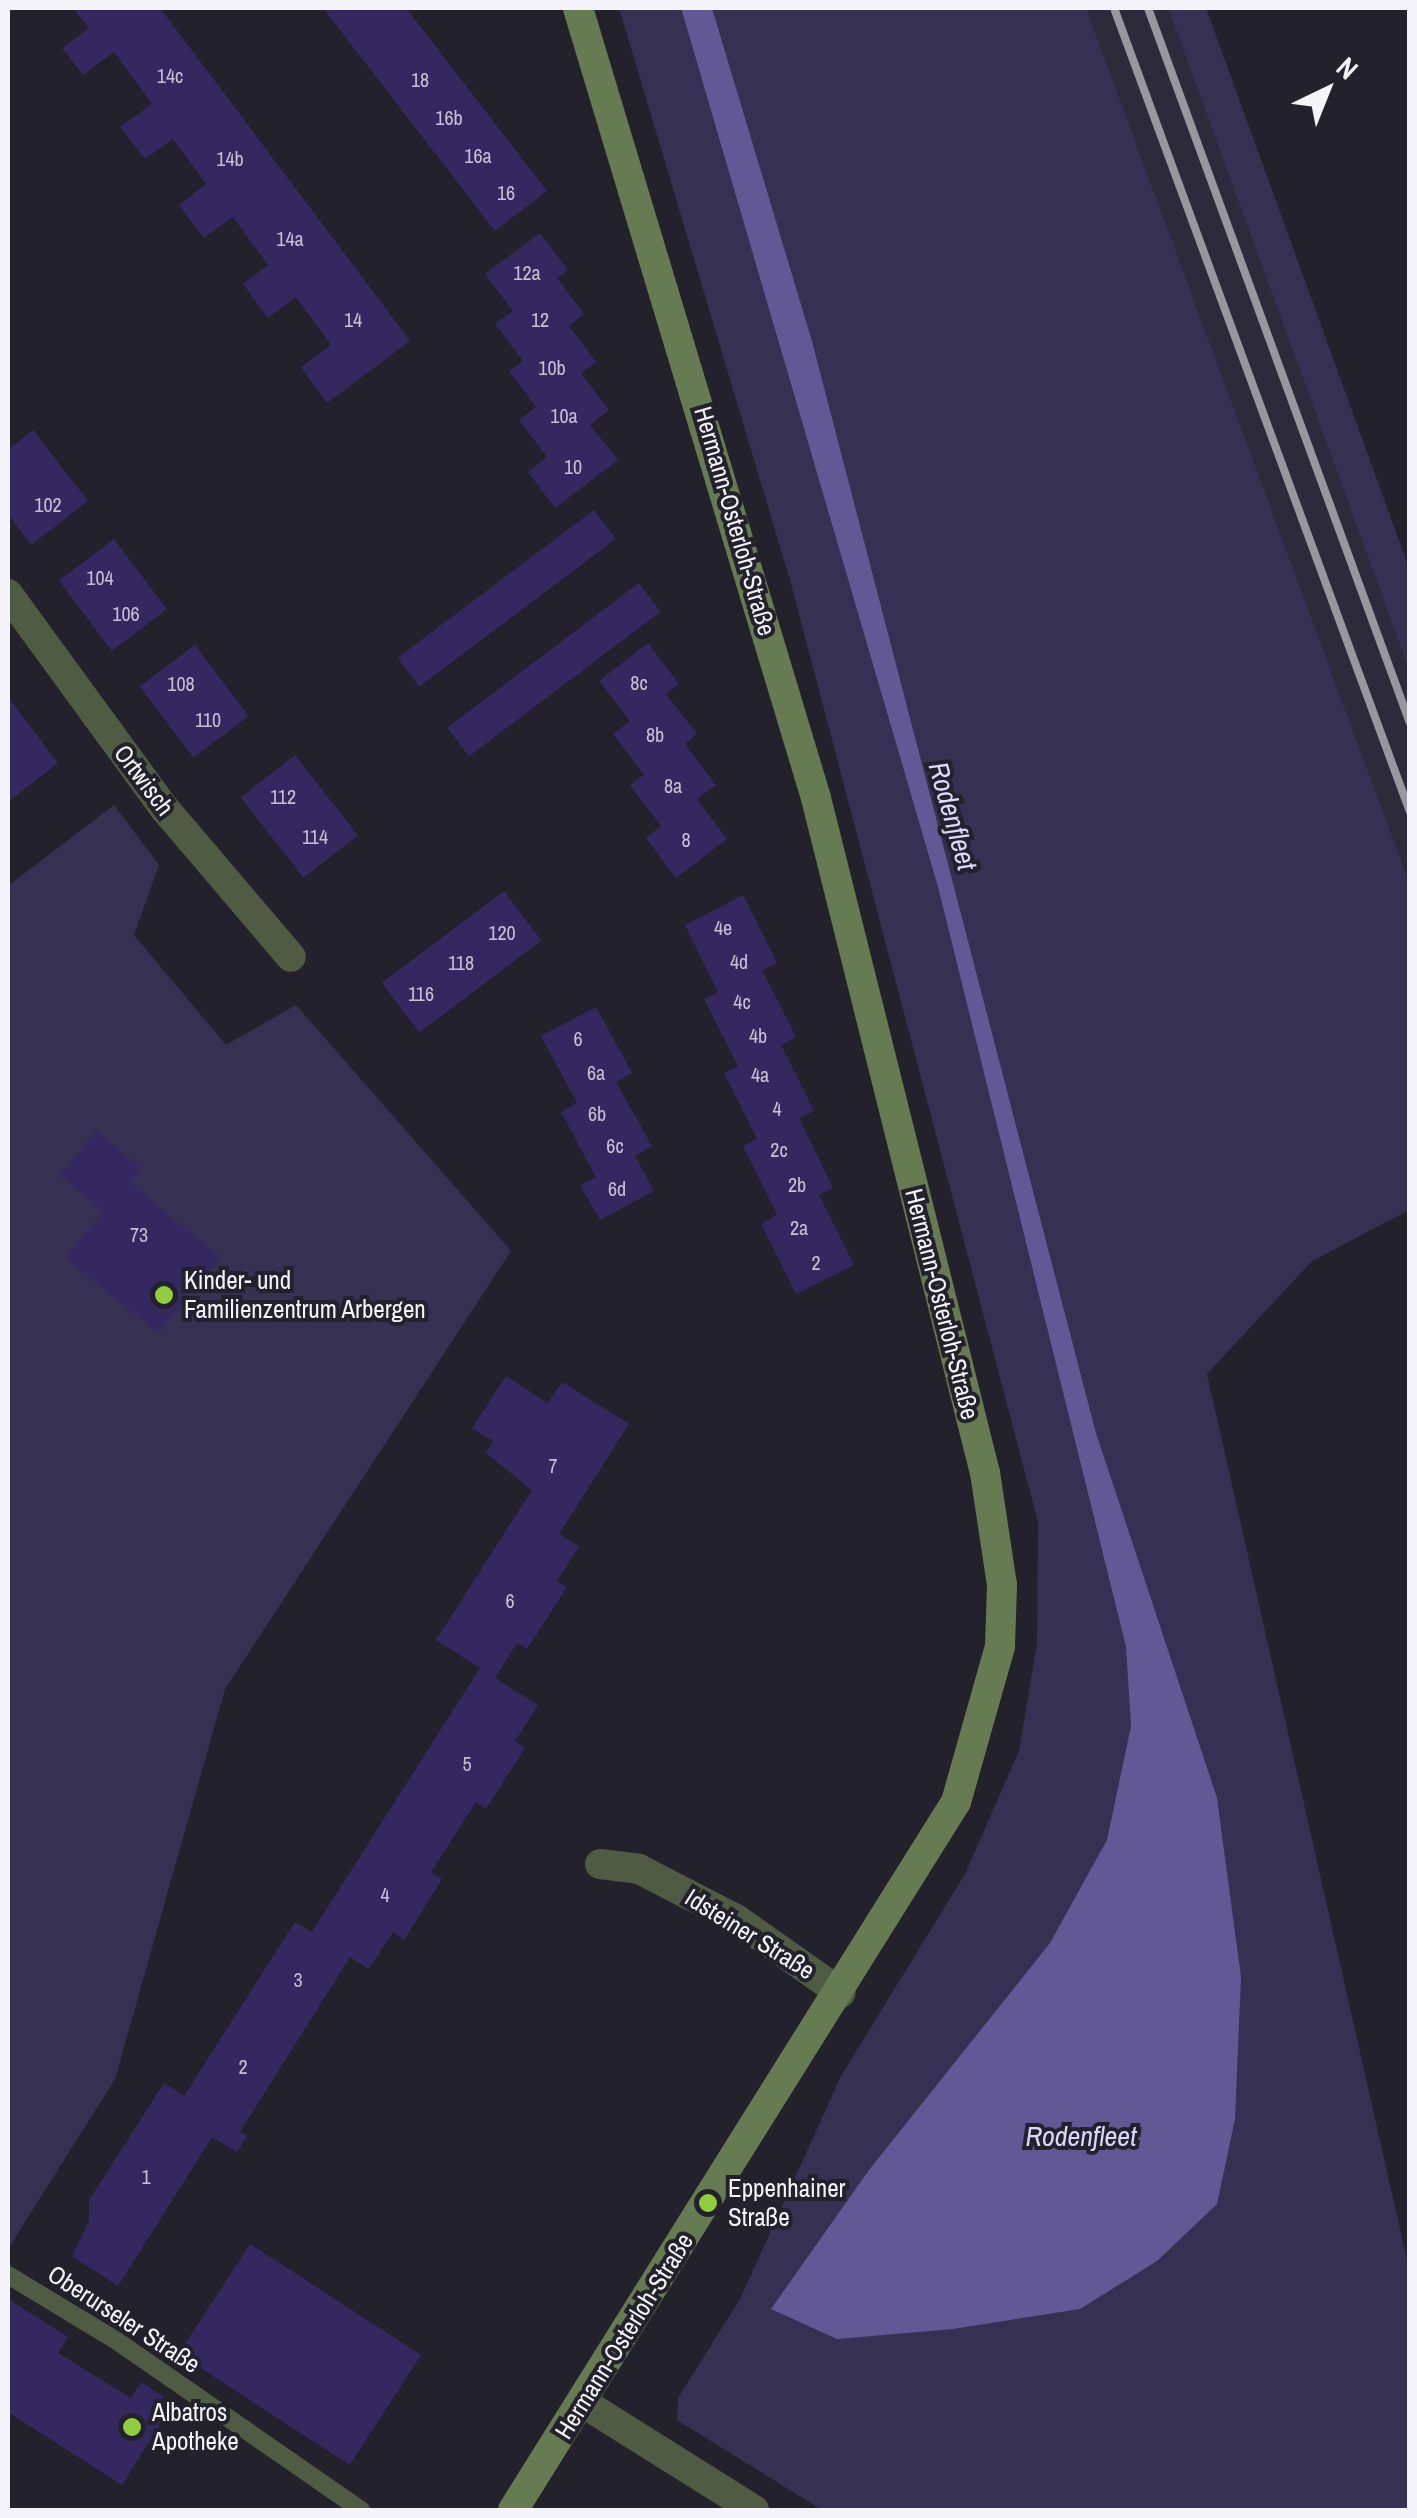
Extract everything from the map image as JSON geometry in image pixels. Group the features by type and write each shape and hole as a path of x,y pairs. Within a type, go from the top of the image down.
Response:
{"street":[{"name":"Hermann-Osterloh-Straße","path":"513,2510 841,1993 956,1802 1000,1646 1002,1585 984,1473 816,798 578,8"},
{"name":"Ortwisch","path":"8,594 165,809 291,957"},
{"name":"Idsteiner Straße","path":"600,1864 639,1869 736,1919 841,1993"},
{"path":"582,2402 754,2510"}],"lane":[{"name":"Oberurseler Straße","path":"8,2275 117,2340 361,2510"}],"shaded area":[{"path":"619,8 681,8 938,887 1126,1647 1162,1641 1096,1433 812,341 712,8 1086,8 1409,882 1409,1210 1312,1261 1207,1374 1409,2269 1409,2510 822,2510 677,2420 678,2398 740,2299 841,2076 965,1874 1019,1751 1037,1643 1038,1522 790,580"},
{"path":"1086,8 1168,8 1409,670 1409,882"},
{"path":"1168,8 1206,8 1409,568 1409,670"},
{"path":"114,805 159,865 134,935 226,1045 296,1005 511,1251 225,1689 115,2079 8,2249 8,886"}],"water":[{"name":"Rodenfleet","path":"681,8 712,8 812,341 1096,1433 1217,1798 1241,1977 1235,2119 1217,2204 1157,2261 1080,2309 953,2329 837,2339 771,2309 869,2170 1050,1943 1107,1840 1131,1726 1126,1647 938,887"}],"building":[{"path":"73,8 160,8 410,341 327,403 301,367 331,345 296,297 268,318 243,284 268,265 233,217 204,238 179,205 206,184 173,139 145,159 120,127 152,104 114,52 83,75 62,48 89,28"},
{"path":"323,8 406,8 547,191 495,231"},
{"path":"540,233 568,270 557,278 584,314 569,326 596,362 581,373 609,410 590,425 618,460 555,508 528,472 547,457 519,420 536,407 509,371 523,361 495,324 513,311 485,274"},
{"path":"33,430 88,501 31,545 8,514 8,450"},
{"path":"594,510 616,539 419,687 398,658"},
{"path":"114,539 167,609 112,651 59,581"},
{"path":"639,583 661,612 469,756 447,727"},
{"path":"648,643 679,684 666,694 697,734 685,744 716,785 697,799 727,839 676,878 646,838 661,826 630,785 644,775 613,734 630,721 599,681"},
{"path":"195,645 249,716 193,758 140,687"},
{"path":"8,697 58,763 8,802"},
{"path":"295,755 358,835 303,878 241,797"},
{"path":"504,891 541,941 419,1033 382,983"},
{"path":"743,895 777,963 762,970 796,1037 781,1045 814,1111 799,1118 833,1188 819,1195 854,1265 796,1294 761,1224 777,1215 743,1146 757,1139 724,1073 738,1066 704,999 718,992 685,925"},
{"path":"596,1007 632,1073 616,1082 652,1146 635,1156 654,1191 600,1220 580,1185 596,1177 561,1112 577,1103 541,1036"},
{"path":"96,1131 141,1168 129,1183 220,1257 158,1333 66,1258 104,1211 60,1175"},
{"path":"506,1376 548,1403 562,1382 629,1424 559,1534 579,1546 557,1581 567,1587 527,1649 517,1643 495,1678 538,1705 515,1741 525,1748 486,1809 476,1802 431,1872 442,1879 404,1940 393,1932 369,1969 350,1957 240,2132 247,2136 237,2152 212,2137 118,2286 72,2256 89,2221 89,2200 164,2083 184,2096 295,1922 312,1932 480,1668 436,1640 532,1490 486,1453 493,1441 472,1428"},
{"path":"250,2244 421,2355 350,2465 179,2354"},
{"path":"8,2299 68,2337 58,2353 131,2398 141,2382 173,2403 122,2485 8,2412"}],"railway":[{"path":"1114,8 1410,812"},
{"path":"1148,8 1410,723"}],"place":[{"name":"Kinder- und Familienzentrum Arbergen","path":"164,1295"},
{"name":"Eppenhainer Straße","path":"708,2203"},
{"name":"Albatros Apotheke","path":"132,2427"}]}
